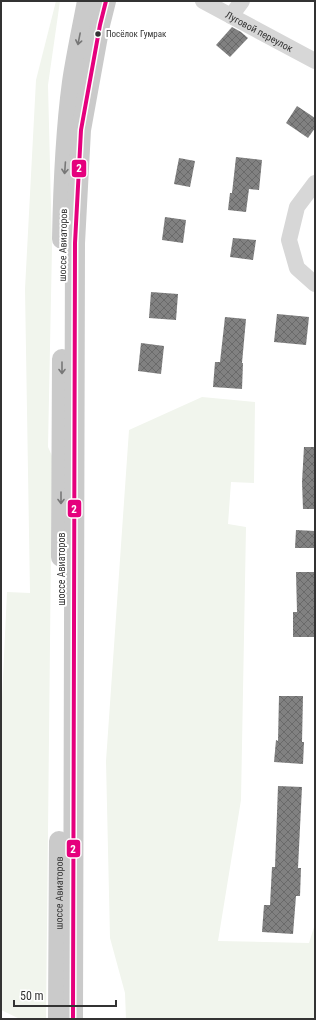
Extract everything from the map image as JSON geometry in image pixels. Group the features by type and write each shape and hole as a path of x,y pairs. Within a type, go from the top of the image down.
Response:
{"main road":[{"name":"шоссе Авиаторов","path":"58,1019 63,208 68,121 72,82 87,1"},
{"name":"шоссе Авиаторов","path":"73,1019 75,244 81,130 100,25 106,1"}],"street":[{"name":"Луговой переулок","path":"203,1 315,61"},
{"path":"231,16 242,1"},
{"path":"315,183 297,206 289,240 297,268 315,284"}],"shaded area":[{"path":"56,1 60,1 48,85 52,247 48,447 52,456 46,1019 20,1019 1,1010 1,720 7,592 30,593 25,289 36,80"},
{"path":"202,397 255,402 254,483 231,482 228,524 246,527 241,800 218,941 309,943 315,924 315,1019 126,1019 125,993 110,938 106,761 129,430"}],"building":[{"path":"232,27 248,38 230,57 216,45"},
{"path":"297,106 315,118 315,128 308,138 286,123"},
{"path":"236,157 262,160 259,190 249,189 246,212 228,210 230,193 232,193"},
{"path":"179,158 195,161 190,187 174,184"},
{"path":"165,217 186,220 183,243 162,240"},
{"path":"233,238 256,240 253,260 230,257"},
{"path":"151,292 178,294 176,320 149,318"},
{"path":"277,314 309,317 306,345 274,342"},
{"path":"225,317 246,319 242,363 242,389 213,387 215,362 220,362"},
{"path":"141,343 164,346 161,374 138,371"},
{"path":"304,447 315,447 315,509 303,509 302,482"},
{"path":"296,530 315,531 315,548 295,548"},
{"path":"296,572 315,572 315,637 293,637 293,612 297,612"},
{"path":"279,696 303,696 303,764 274,762 276,740 278,741"},
{"path":"278,786 302,787 298,868 301,868 300,896 296,896 293,934 262,932 264,905 270,905 272,867 275,867"}],"transit line":[{"name":"2","path":"73,1019 75,243 81,130 100,25 106,1"}],"place":[{"name":"Посёлок Гумрак","path":"98,34"}]}
